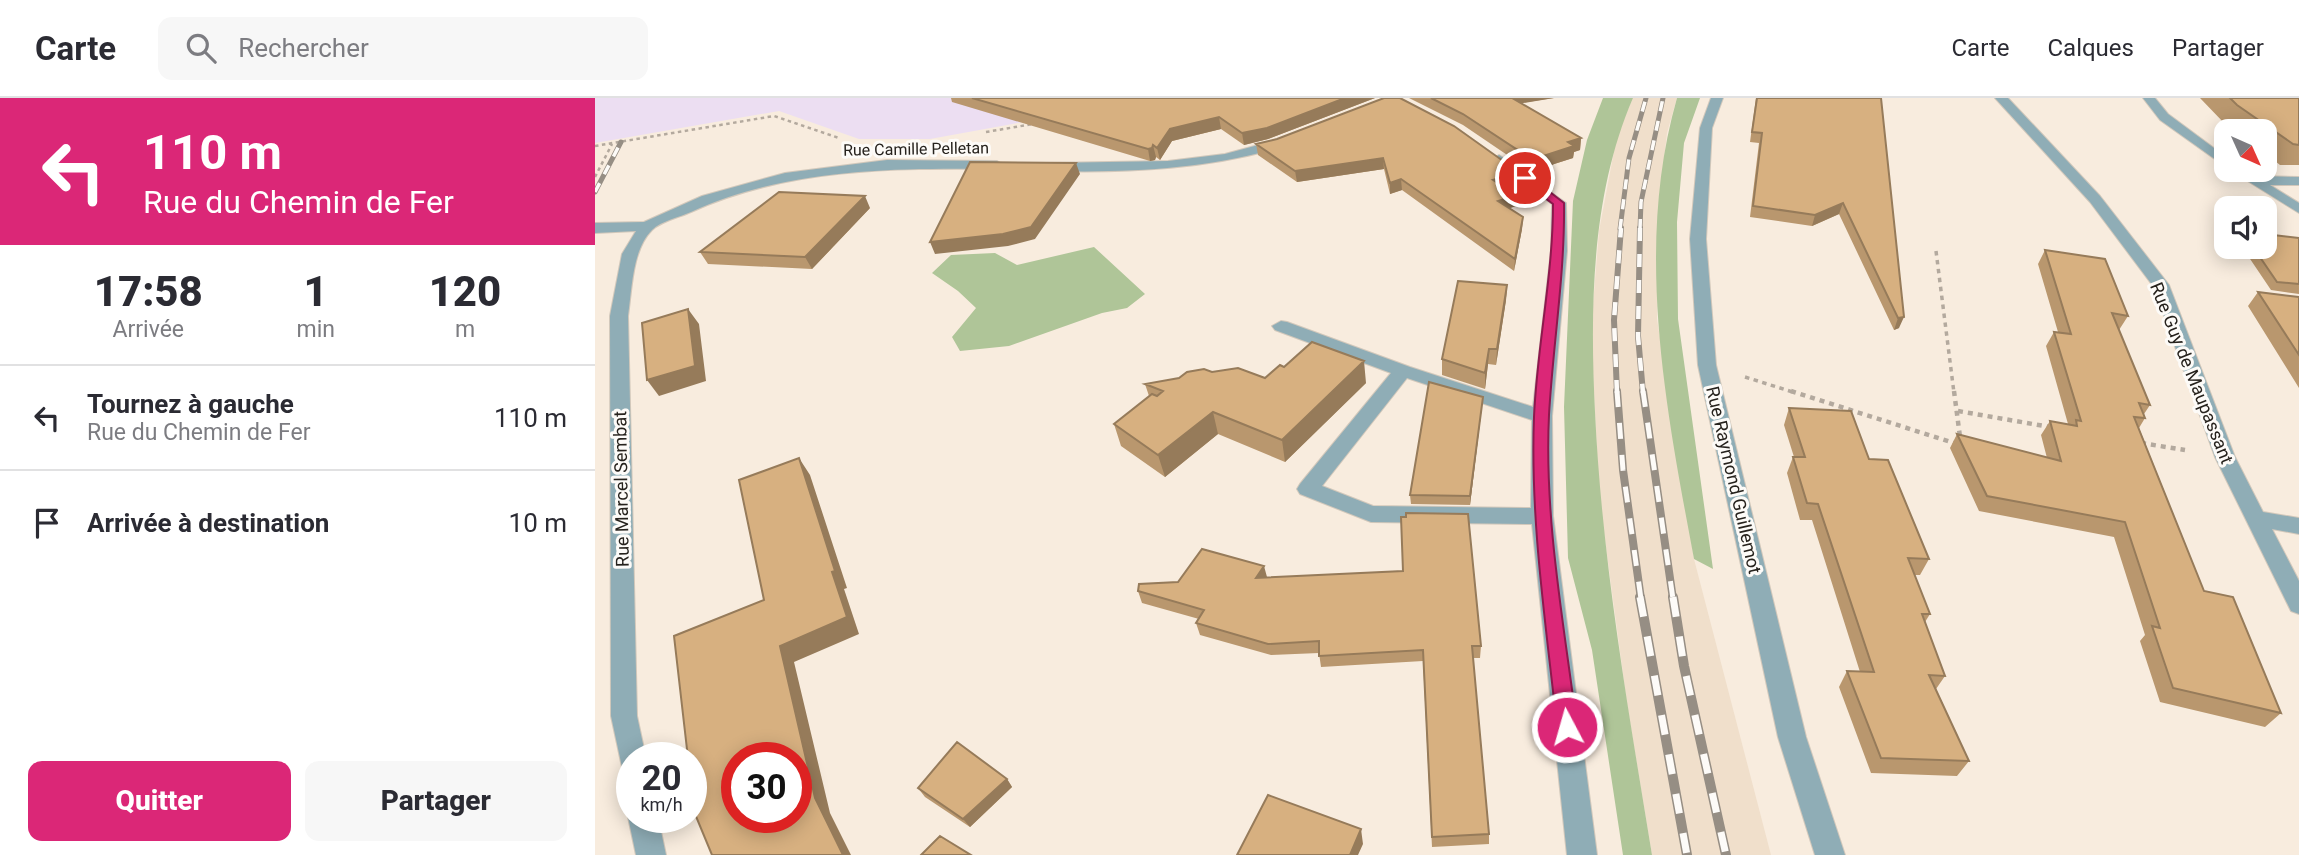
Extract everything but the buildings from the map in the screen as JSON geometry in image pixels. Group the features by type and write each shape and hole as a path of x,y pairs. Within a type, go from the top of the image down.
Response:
{"street":[{"name":"Rue Raymond Guillemot","path":"1717,98 1706,128 1698,239 1707,365 1792,737 1830,855"},
{"name":"Rue Guy de Maupassant","path":"2001,98 2095,199 2161,285 2225,457 2299,604"},
{"path":"2149,98 2164,117 2214,154"},
{"path":"1042,166 1137,169 1166,167 1245,153 1298,137"},
{"path":"1485,151 1559,203 1559,251 1542,416 1542,516 1582,855"},
{"name":"Rue Camille Pelletan","path":"647,226 707,199 785,177 833,169 898,164 1015,166"},
{"path":"2277,181 2299,181"},
{"path":"2257,182 2299,209"},
{"path":"595,228 647,226"},
{"name":"Rue Marcel Sembat","path":"629,742 624,716 619,316 630,254 647,226"},
{"path":"1281,326 1542,416"},
{"path":"1403,370 1308,489 1371,514 1542,516"},
{"path":"2255,518 2299,526"},
{"path":"646,833 650,855"}],"path":[{"path":"595,146 774,116 845,140"},
{"path":"980,133 1038,122"},
{"path":"595,177 613,143"},
{"path":"1707,365 1961,445 1936,251"},
{"path":"1958,411 2051,427"},
{"path":"2132,441 2225,457"}],"shaded area":[{"path":"595,98 1154,98 930,139 859,139 779,111 595,143"},
{"path":"1633,98 1677,98 1667,133 1658,213 1657,319 1694,559 1771,855 1652,855 1627,704 1599,495 1591,330 1599,231 1617,135"}],"green space":[{"path":"1603,98 1633,98 1619,135 1601,213 1596,252 1593,373 1603,523 1625,690 1652,855 1623,855 1592,650 1568,558 1564,407 1573,201 1587,140"},
{"path":"1677,98 1700,98 1684,143 1677,222 1678,319 1713,569 1694,559 1673,445 1659,328 1656,270 1658,212 1664,155"},
{"path":"1094,247 1145,294 1127,308 1102,313 1009,346 960,351 952,337 976,308 932,273 951,255 995,253 1017,265"}],"railway":[{"path":"1620,229 1629,158 1646,98"},
{"path":"1640,229 1641,202 1663,98"},
{"path":"595,192 621,142"},
{"path":"1617,393 1614,320 1621,228"},
{"path":"1640,228 1638,336 1643,393"},
{"path":"1617,391 1623,470 1641,599"},
{"path":"1643,391 1673,599"},
{"path":"1640,597 1687,855"},
{"path":"1673,597 1684,666 1726,855"}],"route":[{"path":"1525,178 1559,203 1559,251 1542,416 1542,516 1567,727"}]}
